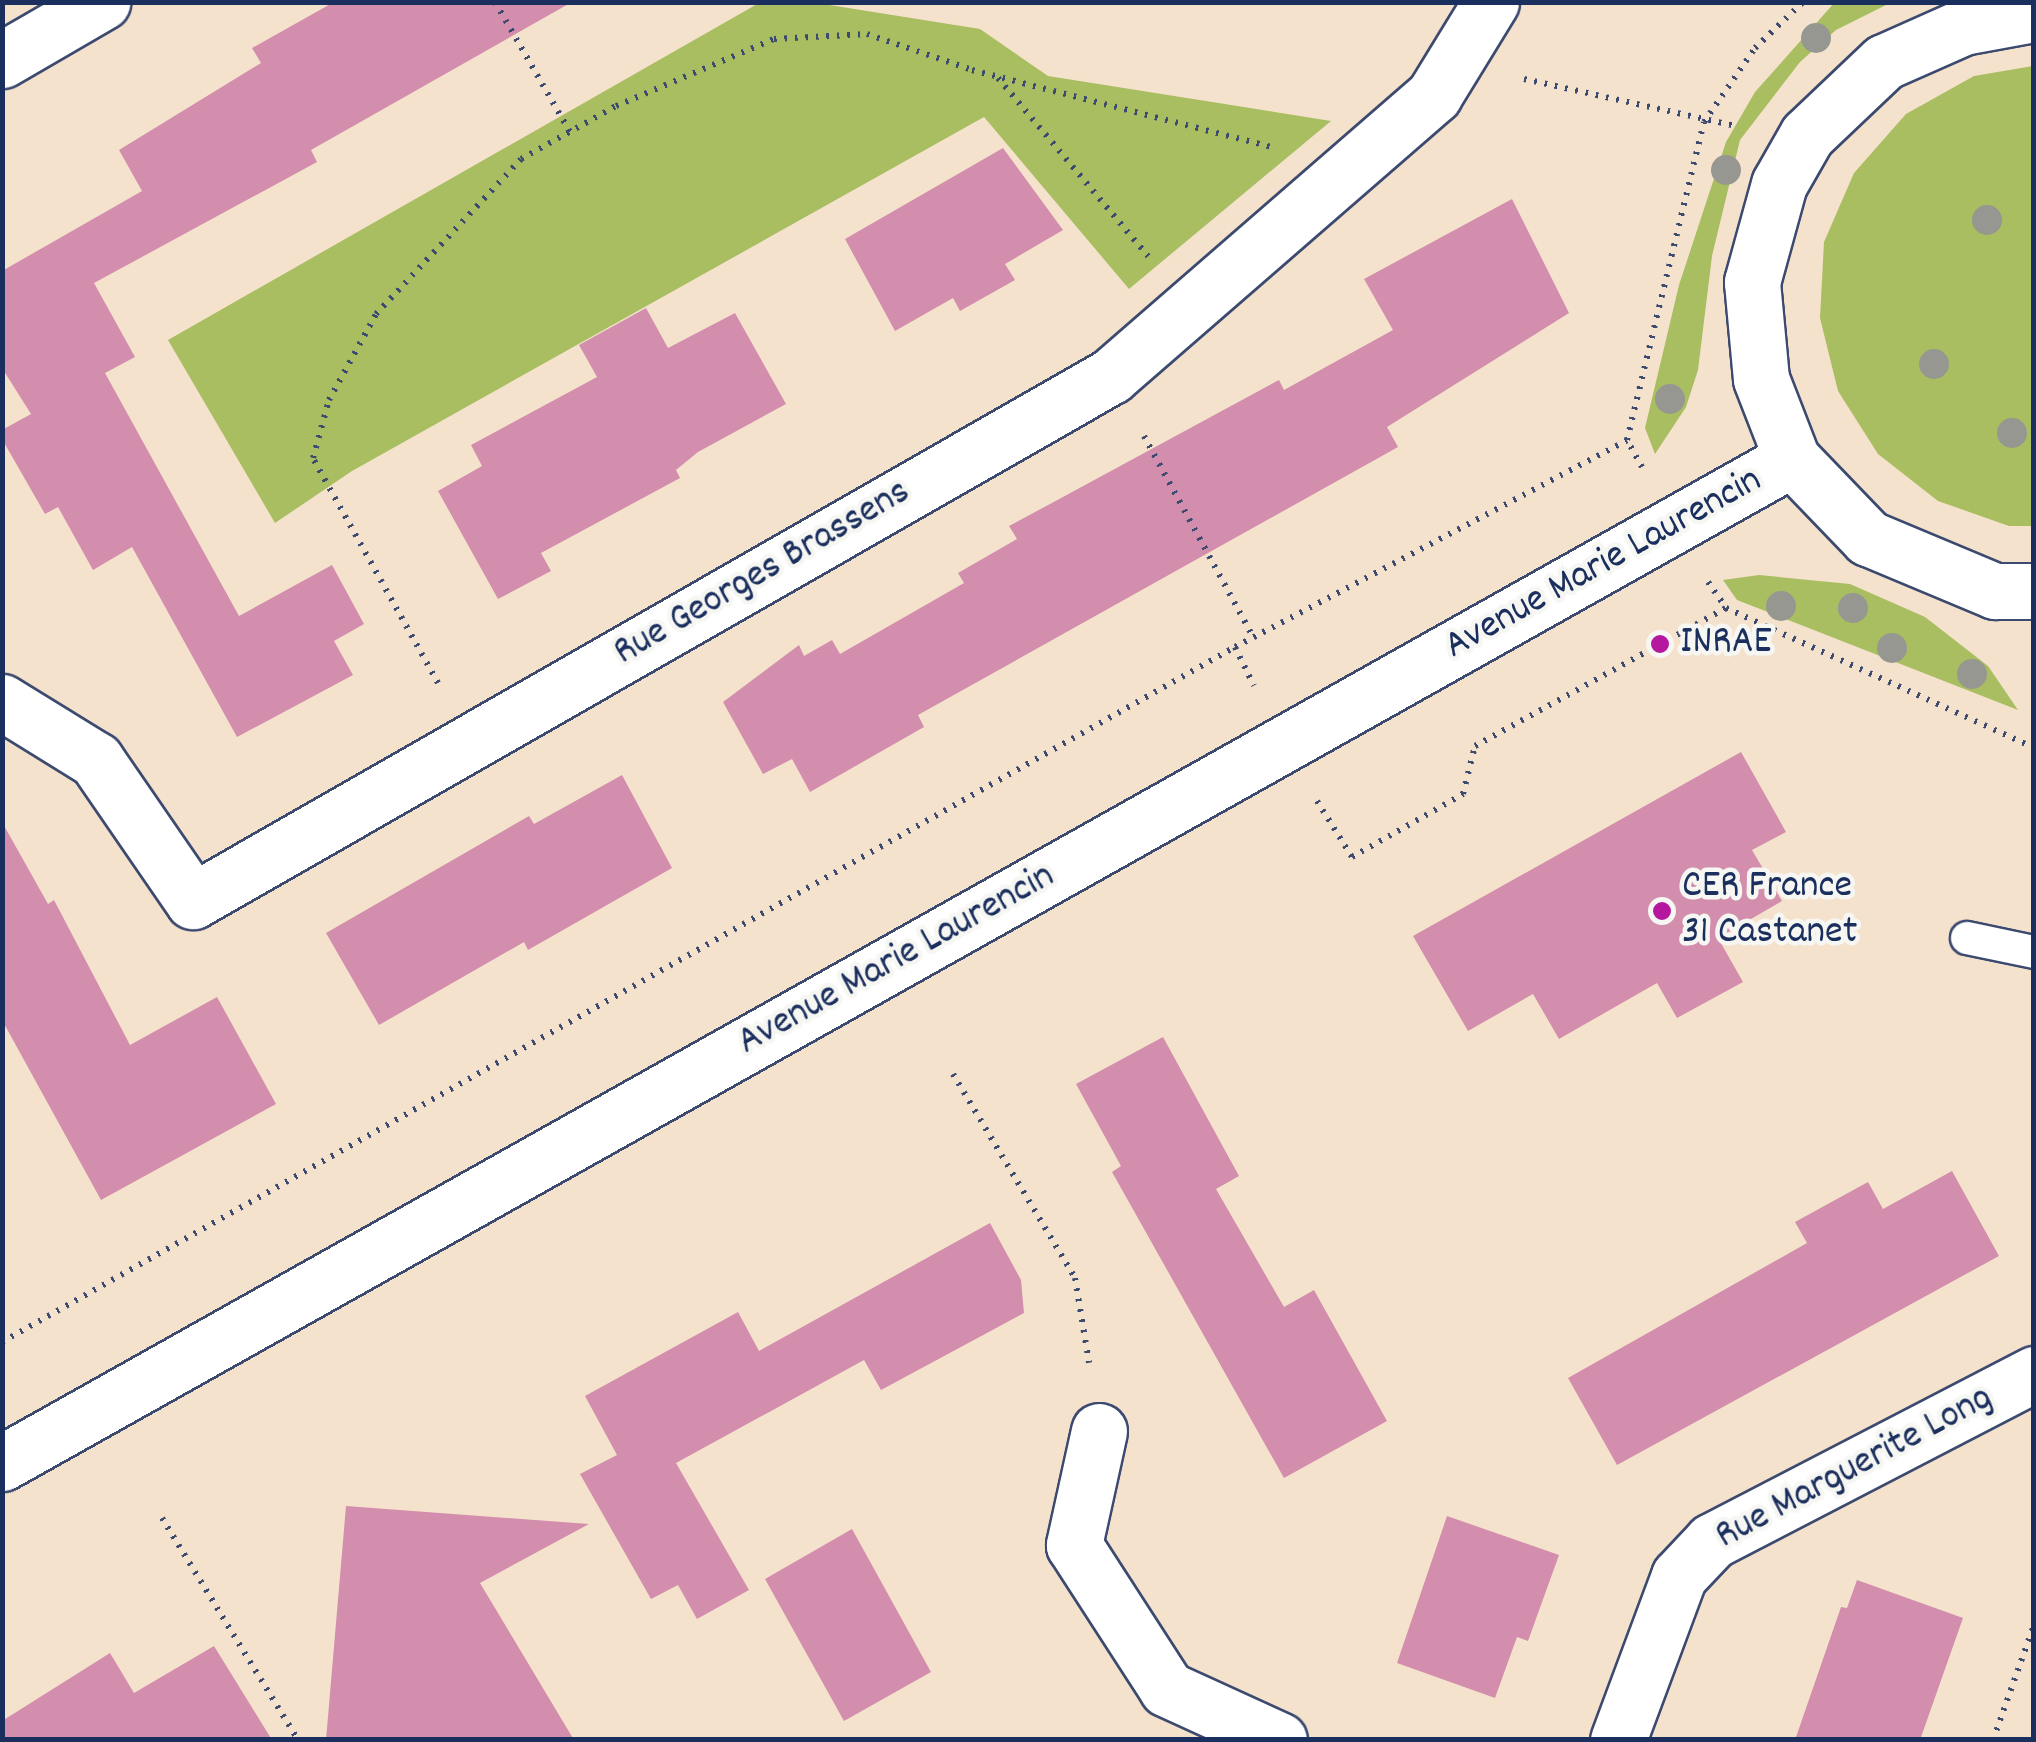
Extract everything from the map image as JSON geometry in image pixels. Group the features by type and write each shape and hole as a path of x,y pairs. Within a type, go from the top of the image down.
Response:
{"street":[{"path":"2,60 102,2"},
{"path":"2032,10 1963,27 1884,62 1807,136 1779,184 1752,282 1760,379 1792,460 1868,538 1995,592 2034,591"},
{"name":"Rue Georges Brassens","path":"2,702 96,760 193,901 1111,376 1434,95 1481,22"},
{"name":"Avenue Marie Laurencin","path":"2,1463 1792,460"},
{"name":"Rue Marguerite Long","path":"1618,1740 1678,1576 1712,1541 2034,1374"},
{"path":"1100,1432 1074,1544 1167,1688 1279,1740"}],"lane":[{"path":"1967,938 2034,952"}],"path":[{"path":"495,2 570,132"},
{"path":"1803,2 1755,48 1704,122 1628,440 1671,528 1726,608 2034,748"},
{"path":"1481,22 1524,78 1704,122 1807,136"},
{"path":"470,741 313,458 329,400 376,314 521,159 570,132 774,39 866,34 997,76 1352,167"},
{"path":"997,76 1190,307"},
{"path":"1111,376 1254,637"},
{"path":"2,1342 1254,637 1628,440"},
{"path":"1236,647 1282,745 1352,857 1463,794 1475,746 1726,608"},
{"path":"953,1074 1075,1278 1100,1432"},
{"path":"162,1518 298,1740"},
{"path":"1993,1740 2034,1625"}],"green space":[{"path":"1835,2 1890,3 1836,30 1800,62 1740,140 1712,256 1698,370 1686,407 1655,454 1645,428 1679,285 1726,142 1755,92"},
{"path":"759,3 817,3 980,29 1048,76 1331,121 1129,289 984,117 352,471 275,523 168,340"},
{"path":"2033,66 2033,526 2009,526 1938,501 1878,454 1838,391 1820,318 1824,242 1854,173 1906,114 1974,76"},
{"path":"1759,575 1850,584 1925,617 1988,666 2018,710 1737,600 1723,580"}],"building":[{"path":"334,2 572,2 311,150 317,162 94,283 135,357 105,373 239,616 332,565 364,624 334,641 353,675 237,737 132,547 93,570 58,507 45,514 2,439 2,430 31,414 2,368 2,271 142,191 119,150 261,63 252,48"},
{"path":"1003,148 1063,230 1005,264 1015,280 960,311 953,298 895,331 845,239"},
{"path":"1512,199 1569,313 1387,427 1398,447 918,715 924,727 810,792 792,759 763,774 723,702 799,645 804,656 832,640 840,654 964,583 958,573 1017,539 1009,526 1279,380 1284,390 1393,330 1364,279"},
{"path":"646,308 668,348 735,313 786,404 698,452 676,470 680,478 541,553 551,571 498,599 438,491 482,466 471,445 597,377 579,345"},
{"path":"1741,752 1786,832 1752,850 1782,901 1718,938 1743,982 1677,1018 1657,983 1559,1039 1533,994 1468,1031 1413,936"},
{"path":"622,775 672,868 528,950 524,942 379,1025 326,933 529,816 534,824"},
{"path":"2,822 48,904 54,900 130,1045 217,997 276,1104 101,1200 2,1020"},
{"path":"1163,1037 1239,1176 1216,1189 1284,1307 1314,1290 1387,1421 1284,1478 1112,1172 1121,1166 1076,1084"},
{"path":"1952,1171 1999,1256 1617,1465 1568,1378 1807,1243 1795,1222 1868,1182 1883,1209"},
{"path":"990,1223 1021,1280 1024,1313 881,1390 864,1360 676,1463 749,1590 697,1619 678,1585 651,1599 580,1474 617,1455 585,1396 738,1312 759,1351"},
{"path":"346,1506 589,1524 480,1583 574,1740 326,1740"},
{"path":"1447,1516 1559,1555 1528,1641 1517,1637 1495,1698 1397,1663"},
{"path":"852,1529 931,1672 844,1721 765,1579"},
{"path":"1857,1580 1963,1618 1920,1740 1795,1740 1841,1607 1847,1608"},
{"path":"214,1646 272,1740 2,1740 2,1721 110,1653 134,1693"}],"place":[{"name":"INRAE","path":"1660,644"},
{"name":"CER France 31 Castanet","path":"1662,911"}]}
